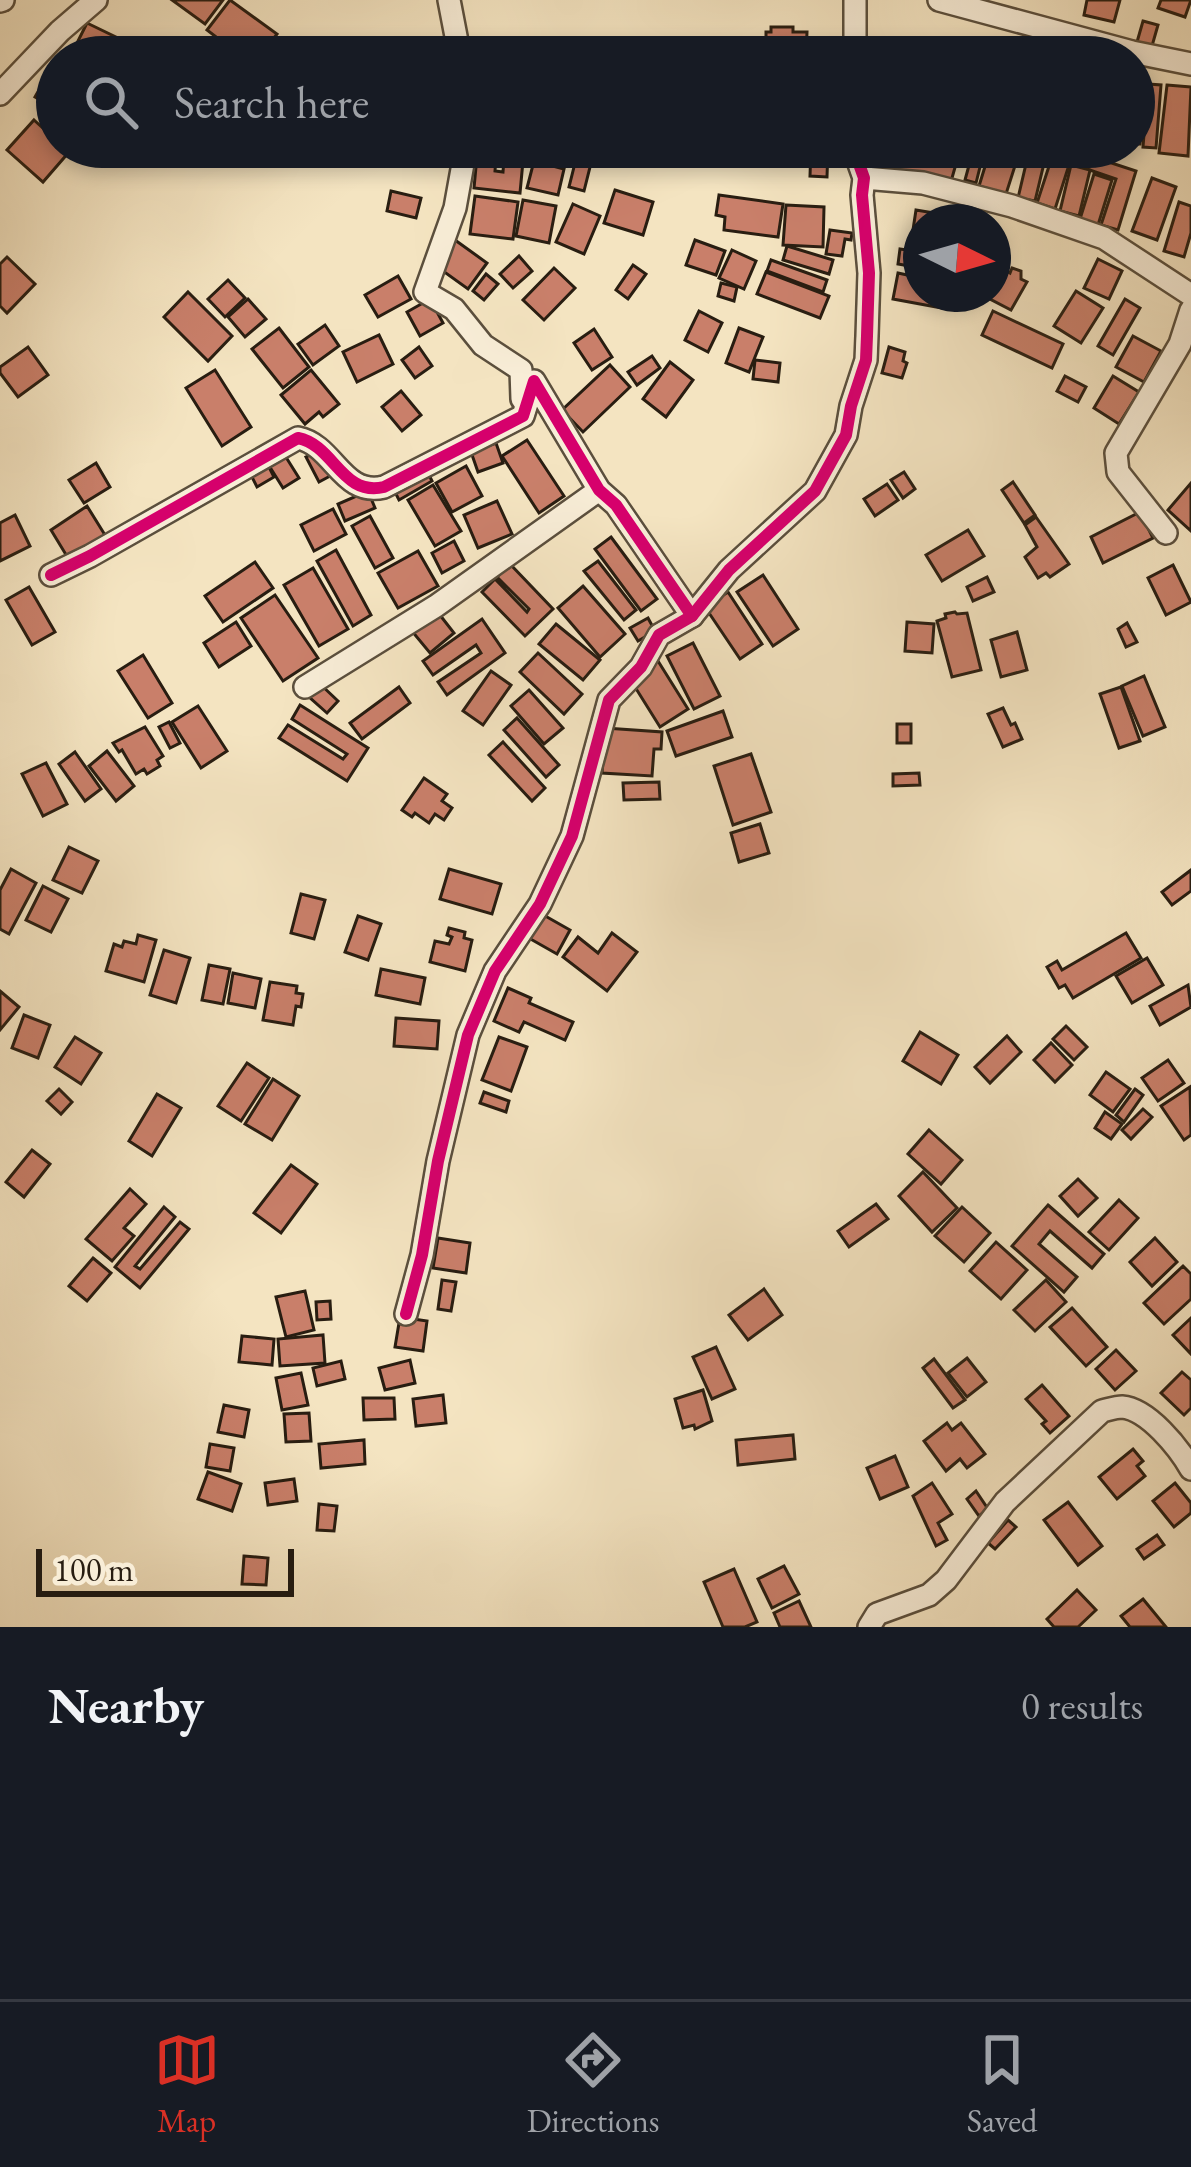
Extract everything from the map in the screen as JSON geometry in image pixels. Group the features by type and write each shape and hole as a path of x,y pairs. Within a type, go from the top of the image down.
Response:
{"street":[{"path":"55,36 96,0"},
{"path":"448,0 456,36"},
{"path":"855,0 855,36"},
{"path":"939,0 1074,36"},
{"path":"0,94 36,56"},
{"path":"1155,56 1191,64"},
{"path":"462,168 455,208 425,292 454,310 483,345 520,370 523,416"},
{"path":"406,1314 468,1035 495,971 540,904 572,836 609,700 641,667 659,635 692,616 729,569 815,491 846,435 868,336 869,272 860,168"},
{"path":"864,178 923,182 1104,238 1191,295"},
{"path":"1166,533 1115,463 1123,440 1180,344 1191,310"},
{"path":"50,574 298,439 312,441 357,488 384,488 523,416 534,381 598,490 616,505 692,616"},
{"path":"305,687 436,606 598,490"},
{"path":"869,1627 877,1614 929,1595 946,1580 1005,1502 1102,1411 1119,1406 1140,1411 1191,1468"}],"building":[{"path":"172,0 223,0 205,24"},
{"path":"230,0 277,34 215,36 207,30"},
{"path":"1087,0 1120,0 1114,22 1084,15"},
{"path":"1161,0 1191,0 1185,17 1158,8"},
{"path":"1143,21 1158,25 1155,36 1139,36"},
{"path":"87,23 114,36 80,36"},
{"path":"771,27 793,27 793,32 807,32 807,36 766,36"},
{"path":"1155,85 1161,85 1155,148"},
{"path":"1167,85 1191,87 1188,156 1159,153"},
{"path":"34,120 36,168 55,168 43,182 7,150"},
{"path":"476,168 503,172 503,168 522,168 520,193 474,188"},
{"path":"532,168 564,169 558,195 527,188"},
{"path":"574,168 590,168 584,191 569,187"},
{"path":"810,168 827,168 827,177 810,176"},
{"path":"896,168 955,168 950,185"},
{"path":"968,168 980,168 976,183 965,180"},
{"path":"985,168 1014,168 1006,194 979,186"},
{"path":"1025,168 1043,168 1035,201 1018,198"},
{"path":"1048,168 1068,168 1055,209 1037,203"},
{"path":"1070,168 1090,170 1079,216 1060,211"},
{"path":"1084,168 1136,171 1118,230 1101,225 1116,179"},
{"path":"1094,174 1112,180 1098,225 1080,219"},
{"path":"1152,178 1176,187 1157,240 1132,231"},
{"path":"615,190 653,202 643,235 604,223"},
{"path":"391,191 421,198 416,218 387,211"},
{"path":"719,195 783,204 778,237 724,230 725,217 716,215"},
{"path":"475,196 518,202 513,239 470,234"},
{"path":"523,200 556,206 549,243 516,236"},
{"path":"1179,202 1191,206 1191,233 1184,257 1164,251"},
{"path":"573,204 600,216 584,254 556,242"},
{"path":"786,205 824,207 823,247 783,245"},
{"path":"830,230 852,233 851,240 845,239 842,256 826,254"},
{"path":"455,240 487,263 468,289 436,266"},
{"path":"695,240 725,251 716,275 686,265"},
{"path":"787,246 833,260 829,274 783,260"},
{"path":"732,250 756,261 744,289 719,278"},
{"path":"519,256 532,271 513,288 500,274"},
{"path":"7,257 35,284 7,313 0,306 0,264"},
{"path":"1098,259 1122,271 1109,299 1084,288"},
{"path":"771,260 827,280 823,292 767,271"},
{"path":"633,265 646,274 628,299 616,290"},
{"path":"554,268 575,288 544,320 523,300"},
{"path":"1011,270 1021,271 1021,279 1027,282 1011,310"},
{"path":"766,272 829,296 820,318 757,294"},
{"path":"898,273 903,274 903,301 893,299"},
{"path":"486,274 498,284 484,300 473,291"},
{"path":"398,276 411,299 378,317 365,295"},
{"path":"228,280 245,298 225,317 208,299"},
{"path":"721,283 737,287 734,301 718,296"},
{"path":"1076,291 1103,308 1081,343 1054,326"},
{"path":"188,292 232,336 208,361 164,317"},
{"path":"248,299 266,319 245,337 228,317"},
{"path":"430,299 443,323 420,336 407,312"},
{"path":"1125,299 1140,308 1113,355 1098,346"},
{"path":"699,311 722,323 708,352 685,340"},
{"path":"995,312 1063,344 1052,368 982,335"},
{"path":"325,325 339,346 313,365 298,344"},
{"path":"279,328 309,367 283,388 252,349"},
{"path":"739,328 763,337 749,372 726,363"},
{"path":"594,329 612,357 592,370 574,343"},
{"path":"379,335 393,364 357,382 343,352"},
{"path":"1133,336 1161,351 1144,382 1116,367"},
{"path":"28,347 48,375 18,397 0,367"},
{"path":"419,347 432,366 415,378 402,360"},
{"path":"889,347 905,352 902,378 882,373"},
{"path":"652,356 660,368 637,385 628,372"},
{"path":"755,360 780,363 778,382 753,379"},
{"path":"670,362 693,380 666,417 643,399"},
{"path":"610,365 630,387 583,432 562,410"},
{"path":"215,370 251,427 222,446 186,388"},
{"path":"311,370 339,404 305,424 281,395"},
{"path":"1065,376 1086,387 1078,402 1057,391"},
{"path":"1113,376 1139,392 1119,424 1094,408"},
{"path":"401,391 421,415 402,431 382,407"},
{"path":"527,440 564,496 539,513 502,456"},
{"path":"496,443 503,463 478,472 471,452"},
{"path":"319,451 332,475 319,482 306,457"},
{"path":"284,454 299,478 283,488 268,464"},
{"path":"96,463 110,487 84,503 69,480"},
{"path":"267,463 274,477 257,487 250,473"},
{"path":"466,466 482,496 452,512 436,483"},
{"path":"427,471 432,481 399,500 394,490"},
{"path":"904,472 915,489 903,498 891,480"},
{"path":"1013,482 1035,515 1024,523 1002,490"},
{"path":"1191,483 1191,531 1168,510"},
{"path":"887,484 898,500 875,516 864,499"},
{"path":"433,485 461,531 435,546 408,500"},
{"path":"368,491 375,508 345,521 338,504"},
{"path":"497,501 512,534 478,548 464,515"},
{"path":"87,506 105,535 68,558 51,530"},
{"path":"333,509 346,534 314,551 301,525"},
{"path":"1140,512 1153,538 1103,563 1091,537"},
{"path":"15,515 30,546 0,561 0,523"},
{"path":"370,516 393,558 375,568 352,526"},
{"path":"1036,517 1069,564 1050,577 1046,573 1038,578 1025,557 1037,547 1025,525"},
{"path":"968,530 984,556 942,581 926,555"},
{"path":"611,537 657,599 641,611 595,549"},
{"path":"454,541 464,561 442,573 432,553"},
{"path":"336,550 371,615 353,626 317,561"},
{"path":"418,551 438,586 398,608 378,573"},
{"path":"598,561 636,610 624,620 584,571"},
{"path":"255,562 273,588 223,622 205,596"},
{"path":"510,564 553,609 525,636 482,592 495,579 527,612 497,577"},
{"path":"1173,565 1191,602 1166,615 1148,578"},
{"path":"313,568 348,629 319,646 284,585"},
{"path":"763,575 798,629 773,646 737,592"},
{"path":"987,577 994,592 973,601 967,587"},
{"path":"583,586 625,634 600,657 558,608"},
{"path":"29,587 55,632 32,645 6,600"},
{"path":"728,592 762,644 740,659 705,607"},
{"path":"275,595 318,658 283,681 241,618"},
{"path":"436,610 454,633 430,653 411,630"},
{"path":"955,612 967,613 981,670 952,677 937,621"},
{"path":"648,618 655,631 638,641 630,628"},
{"path":"482,619 505,653 447,695 438,682 481,653 476,645 433,675 423,661"},
{"path":"236,622 251,646 219,667 204,643"},
{"path":"907,622 934,624 932,653 905,651"},
{"path":"1127,623 1137,642 1126,647 1118,629"},
{"path":"556,624 600,660 583,680 539,644"},
{"path":"1017,632 1027,670 1001,677 991,640"},
{"path":"693,643 720,696 694,709 667,656"},
{"path":"538,653 582,694 564,714 520,672"},
{"path":"143,655 172,703 148,718 118,671"},
{"path":"658,661 688,709 660,727 630,679"},
{"path":"491,671 511,685 483,725 463,711"},
{"path":"1144,676 1165,727 1143,736 1122,686"},
{"path":"319,683 338,701 327,713 308,696"},
{"path":"399,687 410,703 362,739 350,723"},
{"path":"1121,687 1140,741 1119,748 1100,694"},
{"path":"529,690 563,728 544,744 511,706"},
{"path":"300,705 368,748 347,781 279,738 288,725 343,759 347,754 292,719"},
{"path":"198,706 227,751 201,768 172,722"},
{"path":"1003,708 1022,739 1003,747 988,714"},
{"path":"723,711 732,737 676,756 667,731"},
{"path":"517,718 559,765 546,777 504,730"},
{"path":"169,722 180,743 170,748 159,727"},
{"path":"897,724 911,724 911,743 897,743"},
{"path":"145,727 163,756 157,760 160,766 136,774 113,743"},
{"path":"605,728 662,732 661,749 654,749 652,776 602,773"},
{"path":"503,742 545,788 532,801 489,755"},
{"path":"107,751 134,786 116,801 89,766"},
{"path":"75,752 101,789 85,801 59,764"},
{"path":"751,754 771,812 733,825 714,766"},
{"path":"46,763 67,804 43,816 22,774"},
{"path":"919,773 920,785 893,786 893,774"},
{"path":"424,778 447,794 442,801 452,808 444,820 435,814 429,823 402,810"},
{"path":"659,782 660,799 624,800 623,783"},
{"path":"760,824 769,853 739,862 731,833"},
{"path":"69,847 98,861 82,893 53,880"},
{"path":"11,869 36,883 9,934 0,929 0,890"},
{"path":"449,869 501,884 492,914 440,899"},
{"path":"1191,870 1191,891 1172,905 1162,892"},
{"path":"43,886 68,899 51,932 26,920"},
{"path":"301,894 325,900 314,939 291,933"},
{"path":"540,913 570,930 557,954 527,937"},
{"path":"358,916 381,924 368,960 345,952"},
{"path":"449,928 465,932 464,938 472,940 465,971 430,962 435,941 449,944"},
{"path":"612,933 637,952 607,991 563,957 578,937 598,953"},
{"path":"1126,933 1141,958 1073,998 1065,985 1059,988 1047,967 1057,961 1062,970"},
{"path":"138,935 156,940 144,982 106,971 114,944 136,944"},
{"path":"164,950 190,958 176,1003 150,995"},
{"path":"1147,958 1163,985 1132,1003 1116,976"},
{"path":"209,965 230,969 223,1004 202,1000"},
{"path":"381,969 425,978 420,1004 376,995"},
{"path":"233,973 261,979 255,1008 228,1003"},
{"path":"270,982 297,986 296,993 303,994 293,1025 263,1020"},
{"path":"1188,985 1191,1007 1160,1025 1150,1006"},
{"path":"508,988 573,1022 565,1040 524,1022 519,1032 494,1021"},
{"path":"0,991 19,1007 0,1030"},
{"path":"24,1015 50,1025 38,1058 12,1048"},
{"path":"396,1018 439,1021 437,1049 394,1046"},
{"path":"1066,1026 1087,1047 1074,1060 1053,1039"},
{"path":"920,1032 958,1055 941,1084 903,1061"},
{"path":"1007,1036 1021,1052 990,1083 975,1067"},
{"path":"75,1037 101,1053 81,1084 55,1067"},
{"path":"499,1037 527,1047 511,1091 482,1080"},
{"path":"1051,1043 1072,1065 1055,1082 1034,1060"},
{"path":"1168,1060 1184,1083 1158,1101 1142,1078"},
{"path":"247,1063 269,1078 241,1121 218,1106"},
{"path":"1106,1072 1130,1089 1113,1112 1090,1095"},
{"path":"273,1079 299,1096 272,1140 245,1124"},
{"path":"1190,1087 1191,1135 1184,1140 1161,1106"},
{"path":"59,1089 72,1102 61,1114 47,1101"},
{"path":"1135,1089 1143,1095 1124,1122 1116,1115"},
{"path":"484,1092 509,1101 506,1112 480,1103"},
{"path":"157,1094 181,1108 152,1156 129,1141"},
{"path":"1143,1109 1152,1117 1131,1139 1122,1130"},
{"path":"1105,1112 1122,1124 1111,1139 1095,1128"},
{"path":"929,1130 962,1160 941,1184 908,1154"},
{"path":"32,1150 50,1164 24,1197 6,1182"},
{"path":"291,1165 317,1184 281,1233 254,1213"},
{"path":"923,1172 957,1208 932,1232 899,1196"},
{"path":"1078,1179 1097,1198 1078,1216 1060,1196"},
{"path":"130,1189 146,1204 124,1228 134,1236 112,1261 86,1239"},
{"path":"1119,1200 1138,1218 1109,1250 1089,1232"},
{"path":"876,1204 888,1219 849,1247 838,1231"},
{"path":"1048,1205 1104,1254 1092,1268 1050,1231 1039,1244 1077,1277 1064,1292 1012,1246"},
{"path":"164,1207 175,1217 135,1266 140,1269 180,1222 189,1229 140,1288 115,1267"},
{"path":"962,1207 990,1233 964,1262 935,1236"},
{"path":"438,1238 470,1243 466,1273 433,1268"},
{"path":"1155,1238 1177,1262 1152,1286 1130,1262"},
{"path":"996,1242 1027,1270 1001,1299 970,1271"},
{"path":"93,1258 111,1273 87,1301 69,1286"},
{"path":"1183,1266 1191,1274 1191,1299 1164,1324 1144,1303"},
{"path":"442,1280 456,1282 451,1311 438,1309"},
{"path":"1046,1280 1066,1302 1035,1331 1014,1310"},
{"path":"764,1289 782,1315 748,1340 729,1315"},
{"path":"305,1291 314,1330 286,1337 276,1297"},
{"path":"330,1301 331,1319 317,1320 316,1302"},
{"path":"1072,1308 1107,1347 1086,1366 1050,1327"},
{"path":"400,1317 427,1321 423,1351 395,1347"},
{"path":"1191,1318 1191,1354 1173,1335"},
{"path":"323,1335 325,1363 280,1366 278,1339"},
{"path":"242,1336 274,1339 272,1365 239,1362"},
{"path":"716,1347 735,1389 712,1399 693,1357"},
{"path":"1116,1350 1136,1371 1115,1390 1096,1369"},
{"path":"967,1358 986,1382 967,1397 948,1373"},
{"path":"934,1359 965,1400 953,1408 923,1368"},
{"path":"410,1360 415,1383 385,1390 379,1368"},
{"path":"341,1361 345,1379 317,1386 313,1368"},
{"path":"1182,1372 1191,1380 1191,1408 1184,1415 1161,1393"},
{"path":"301,1373 308,1405 282,1410 276,1378"},
{"path":"1042,1385 1069,1416 1050,1433 1042,1424 1046,1421 1026,1399"},
{"path":"703,1390 712,1421 695,1429 694,1425 683,1428 675,1399"},
{"path":"443,1395 446,1423 416,1426 413,1399"},
{"path":"363,1398 394,1398 395,1419 364,1420"},
{"path":"224,1405 249,1410 244,1437 218,1432"},
{"path":"309,1413 311,1441 286,1442 284,1414"},
{"path":"947,1423 952,1430 961,1423 985,1454 967,1468 960,1459 946,1471 924,1441"},
{"path":"793,1435 795,1459 738,1465 736,1440"},
{"path":"364,1440 365,1464 321,1468 319,1444"},
{"path":"210,1444 234,1448 230,1471 206,1467"},
{"path":"1133,1449 1143,1461 1137,1466 1145,1476 1117,1499 1099,1477"},
{"path":"895,1456 908,1487 880,1499 867,1468"},
{"path":"208,1472 241,1484 232,1511 198,1499"},
{"path":"294,1479 297,1501 268,1505 265,1483"},
{"path":"932,1483 952,1514 938,1523 947,1540 936,1546 913,1496"},
{"path":"1175,1483 1191,1503 1191,1513 1174,1527 1153,1501"},
{"path":"976,1491 988,1509 979,1516 967,1499"},
{"path":"1068,1502 1102,1546 1078,1565 1044,1520"},
{"path":"319,1504 337,1506 334,1531 317,1530"},
{"path":"1008,1520 1016,1527 995,1549 988,1543"},
{"path":"1157,1535 1164,1545 1144,1559 1137,1549"},
{"path":"244,1556 268,1558 266,1585 242,1584"},
{"path":"784,1566 799,1594 772,1608 758,1579"},
{"path":"734,1569 757,1622 723,1627 704,1582"},
{"path":"1077,1590 1096,1610 1078,1627 1054,1627 1047,1619"},
{"path":"1143,1599 1166,1627 1130,1627 1121,1616"},
{"path":"799,1601 811,1627 780,1627 774,1613"}],"cycle path":[{"path":"406,1314 468,1035 495,971 540,904 572,836 609,700 641,667 659,635 692,616 729,570 815,491 846,435 866,360 869,273 860,168"},
{"path":"51,575 298,438 321,450 358,485 384,487 523,416 534,381 599,490 616,505 692,616"}]}
